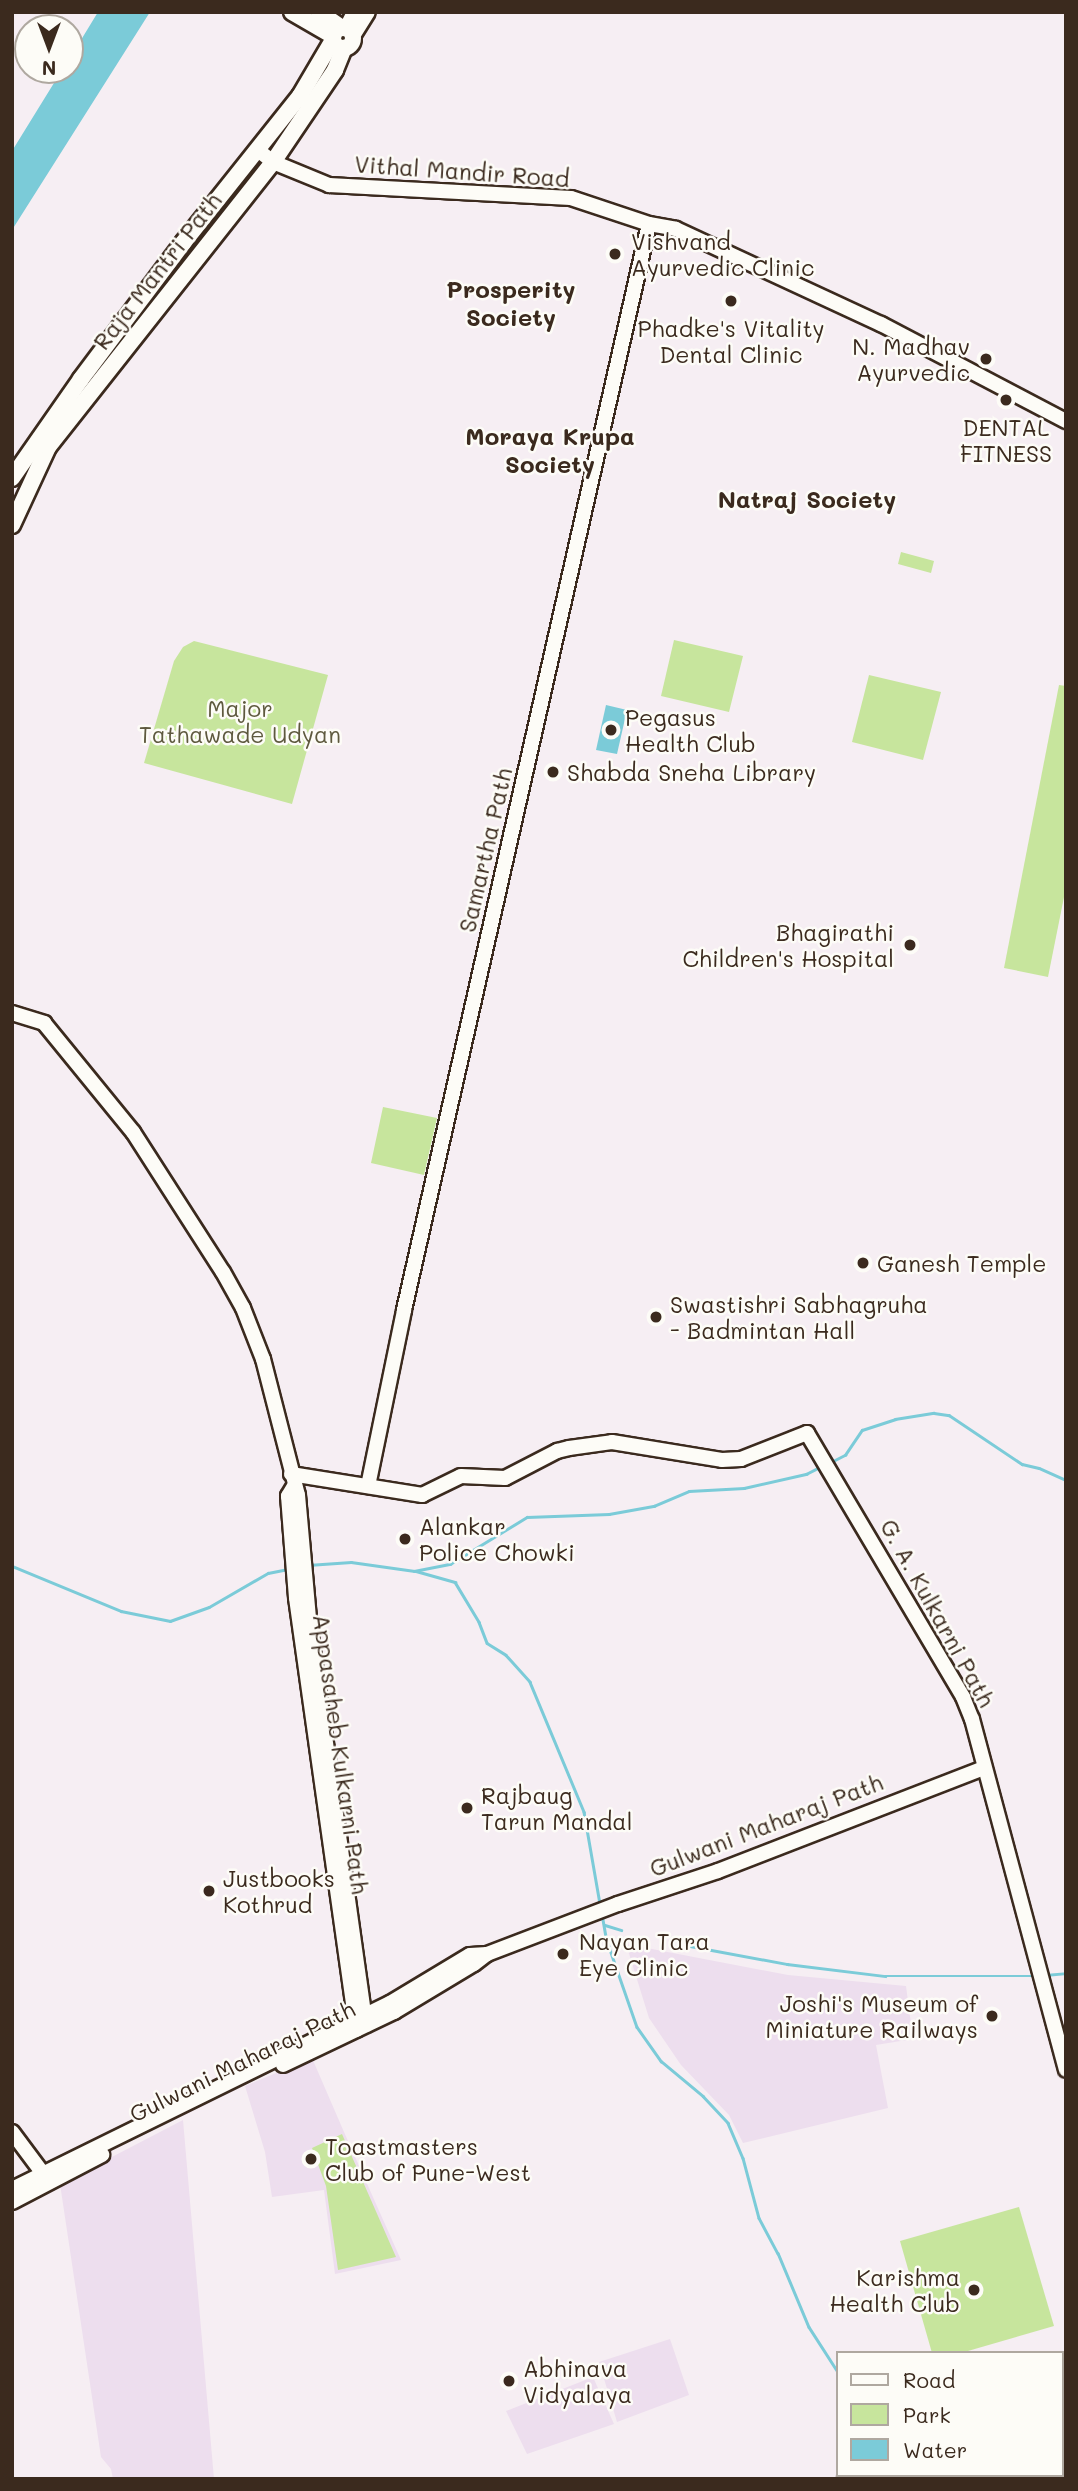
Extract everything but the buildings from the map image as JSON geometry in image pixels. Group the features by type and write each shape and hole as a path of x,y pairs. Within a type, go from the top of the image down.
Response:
{"main road":[{"path":"12,478 81,379 183,243 283,120 342,36 313,16 292,12"},
{"name":"Raja Mantri Path","path":"12,525 48,447 273,162 335,70 342,36"}],"street":[{"path":"342,36 354,12"},
{"path":"342,36 368,12"},
{"name":"Vithal Mandir Road","path":"259,151 273,162 329,185 571,198 649,224 676,229 893,330 1066,422"},
{"name":"Samartha Path","path":"368,1486 404,1310 649,224"},
{"name":"Appasaheb Kulkarni Path","path":"12,1013 44,1023 134,1132 223,1272 243,1308 263,1359 281,1422 292,1480 288,1496 296,1535 360,2022"},
{"name":"G. A. Kulkarni Path","path":"368,1486 422,1495 461,1476 505,1478 557,1451 612,1442 709,1458 741,1459 807,1433 963,1697 1066,2070"},
{"path":"292,1480 368,1486"},
{"name":"Gulwani Maharaj Path","path":"12,2189 46,2178 360,2022 470,1955 487,1954 618,1904 718,1871 984,1768"},
{"path":"12,2132 46,2178"},
{"name":"Gulwani Maharaj Path","path":"12,2202 46,2178"}],"shaded area":[{"path":"626,1944 788,1975 906,1986 913,2039 876,2045 888,2108 743,2143 729,2115 681,2065 649,2018"},
{"path":"312,2058 401,2260 335,2274 324,2190 272,2197 265,2152 245,2086"},
{"path":"183,2120 214,2479 113,2479 111,2469 101,2457 60,2184"},
{"path":"670,2339 689,2395 617,2422 599,2362"},
{"path":"593,2377 614,2424 527,2454 506,2411"}],"green space":[{"path":"901,552 934,561 931,573 898,564"},
{"path":"674,640 743,656 729,712 661,696"},
{"name":"Major Tathawade Udyan","path":"194,641 328,675 292,804 144,763 174,661 183,647"},
{"path":"869,675 941,692 923,760 852,742"},
{"path":"1059,685 1066,686 1066,887 1048,977 1004,968"},
{"path":"383,1107 437,1118 424,1175 371,1163"},
{"path":"342,2134 396,2257 338,2270 326,2186 312,2148"},
{"path":"1019,2207 1054,2326 968,2351 931,2351 900,2241"}],"water":[{"path":"98,12 150,12 12,230 12,151 53,84 84,84 84,35"},
{"name":"Pegasus Health Club","path":"606,705 627,710 617,754 596,750"}],"waterway":[{"path":"831,1462 845,1455 862,1430 895,1419 934,1413 949,1415 1022,1464 1066,1480"},
{"path":"308,1565 351,1562 414,1571 450,1564 527,1517 609,1514 654,1506 689,1491 744,1488 806,1474 822,1466"},
{"path":"12,1566 121,1611 170,1621 209,1607 268,1573 288,1569"},
{"path":"416,1571 455,1582 479,1622 487,1643 506,1655 530,1682 584,1812 600,1904"},
{"path":"602,1914 607,1941 637,2027 661,2061 703,2096 728,2123 743,2158 759,2218 778,2253 809,2327 836,2369"},
{"path":"605,1925 621,1930"},
{"path":"690,1946 787,1964 885,1976 1035,1976"},
{"path":"1045,1975 1066,1973"}],"place":[{"name":"Vishvand Ayurvedic Clinic","path":"615,254"},
{"name":"Phadke's Vitality Dental Clinic","path":"731,301"},
{"name":"N. Madhav Ayurvedic","path":"986,359"},
{"name":"DENTAL FITNESS","path":"1006,400"},
{"name":"Pegasus Health Club","path":"611,730"},
{"name":"Shabda Sneha Library","path":"553,772"},
{"name":"Bhagirathi Children's Hospital","path":"910,945"},
{"name":"Ganesh Temple","path":"863,1263"},
{"name":"Swastishri Sabhagruha - Badmintan Hall","path":"656,1317"},
{"name":"Alankar Police Chowki","path":"405,1539"},
{"name":"Rajbaug Tarun Mandal","path":"467,1808"},
{"name":"Justbooks Kothrud","path":"209,1891"},
{"name":"Nayan Tara Eye Clinic","path":"563,1954"},
{"name":"Joshi's Museum of Miniature Railways","path":"992,2016"},
{"name":"Toastmasters Club of Pune-West","path":"311,2159"},
{"name":"Karishma Health Club","path":"974,2290"},
{"name":"Abhinava Vidyalaya","path":"509,2381"}],"district":[{"name":"Prosperity Society","path":"511,303"},
{"name":"Moraya Krupa Society","path":"550,450"},
{"name":"Natraj Society","path":"807,499"}]}
